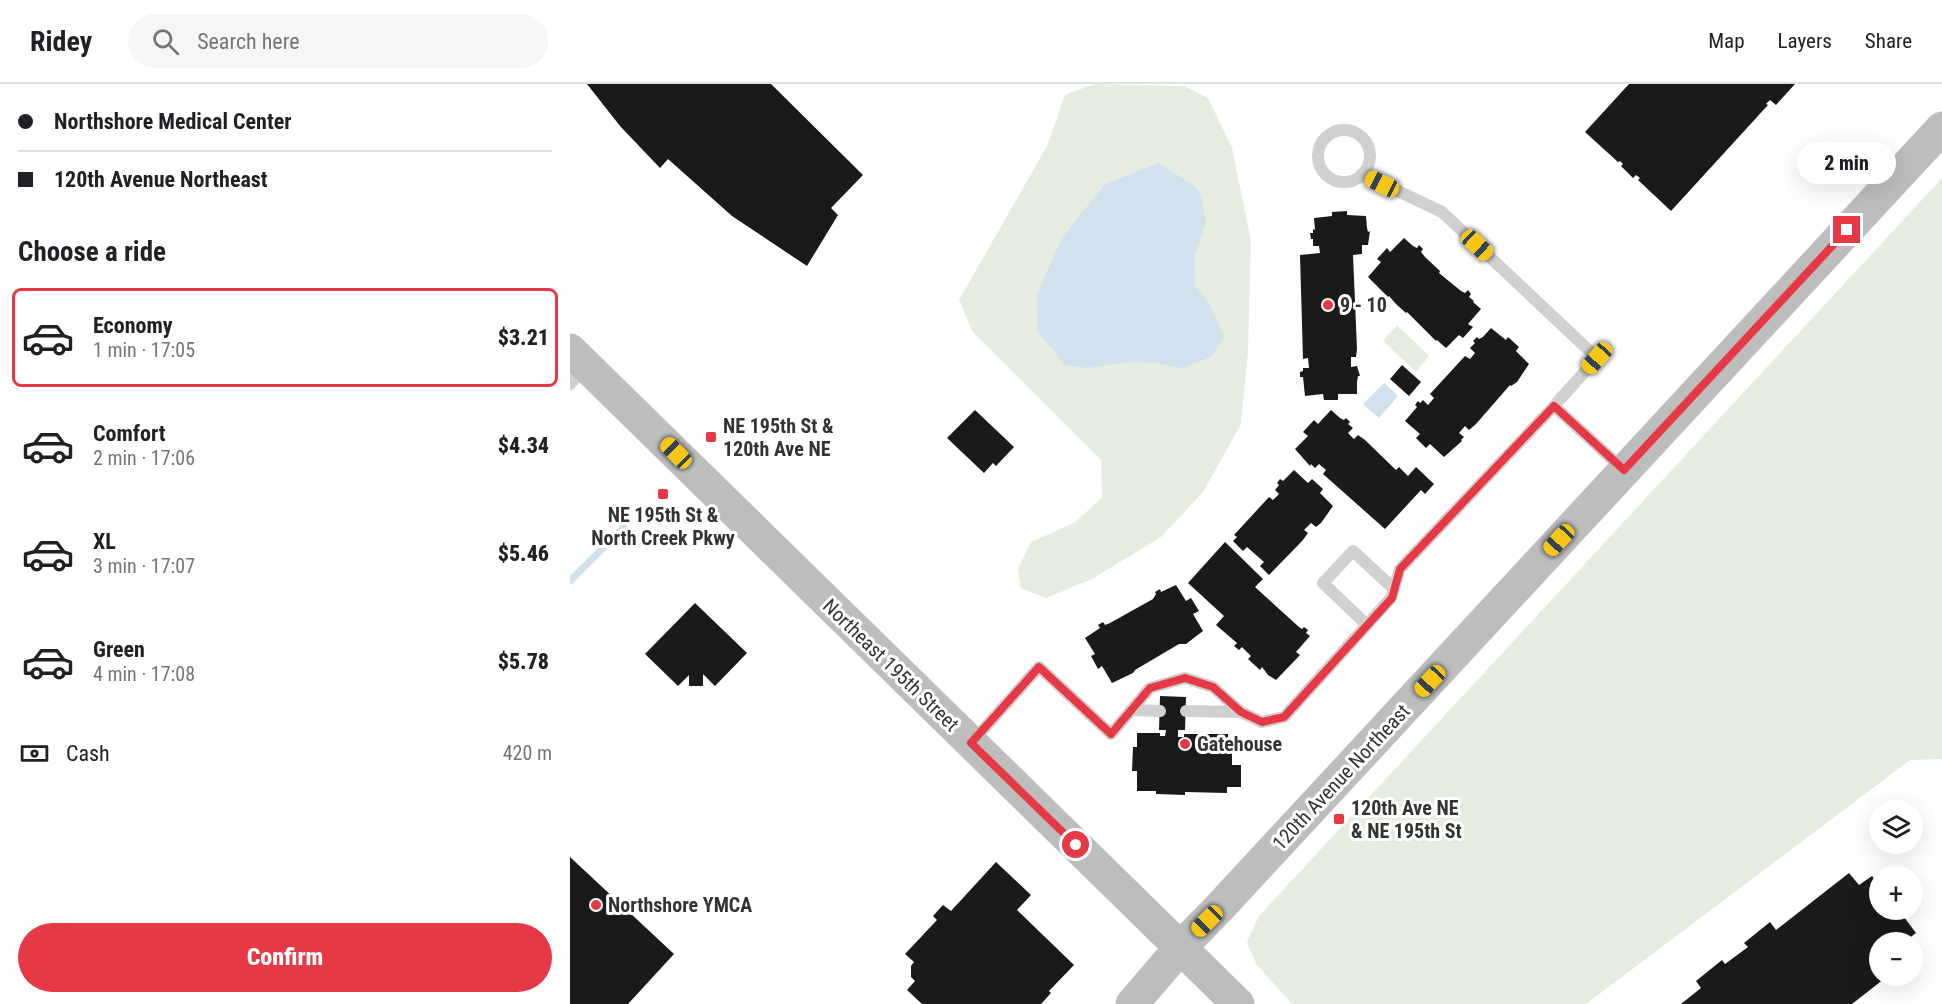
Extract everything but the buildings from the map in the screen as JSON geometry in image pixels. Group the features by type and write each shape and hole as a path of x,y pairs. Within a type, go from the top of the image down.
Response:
{"main road":[{"name":"120th Avenue Northeast","path":"1132,1004 1181,947 1236,891 1942,128"},
{"name":"Northeast 195th Street","path":"576,366 971,743 1238,1004"}],"lane":[{"path":"1339,131 1348,131 1364,140 1370,158 1362,174 1349,182 1340,182 1323,172 1318,161 1318,152 1327,136 1339,131"},
{"path":"971,743 1039,667 1111,734 1150,688 1185,678 1213,687 1241,712 1262,722 1284,717 1392,598 1400,569 1597,358 1442,212 1362,174"},
{"path":"1554,406 1624,470"},
{"path":"1367,625 1323,583 1353,551 1394,589"},
{"path":"1131,710 1160,711"},
{"path":"1186,711 1241,712"}],"shaded area":[{"path":"1094,84 1184,86 1208,98 1232,148 1251,241 1248,351 1241,424 1203,492 1161,537 1092,579 1046,598 1021,588 1018,569 1031,542 1074,523 1102,498 1101,460 973,332 959,300 1047,146 1065,95"},
{"path":"1942,178 1942,759 1910,760 1586,1004 1292,1004 1256,964 1247,942 1259,916"},
{"path":"1397,325 1429,356 1416,372 1383,341"}],"water":[{"path":"1159,163 1199,189 1206,221 1194,259 1195,286 1209,303 1224,336 1211,357 1182,368 1156,363 1127,362 1088,368 1065,365 1038,332 1037,294 1062,238 1105,184"},
{"path":"1384,383 1398,396 1379,418 1363,404"}],"waterway":[{"path":"570,581 624,527"}],"place":[{"name":"9 - 10","path":"1328,305"},
{"name":"NE 195th St & 120th Ave NE","path":"711,437"},
{"name":"NE 195th St & North Creek Pkwy","path":"663,494"},
{"name":"Gatehouse","path":"1185,744"},
{"name":"120th Ave NE & NE 195th St","path":"1339,819"},
{"name":"Northshore YMCA","path":"596,905"}],"route":[{"path":"1076,845 971,743 1039,667 1111,734 1150,688 1185,678 1213,687 1241,712 1262,722 1284,717 1392,598 1400,569 1554,406 1624,470 1847,230"}]}
